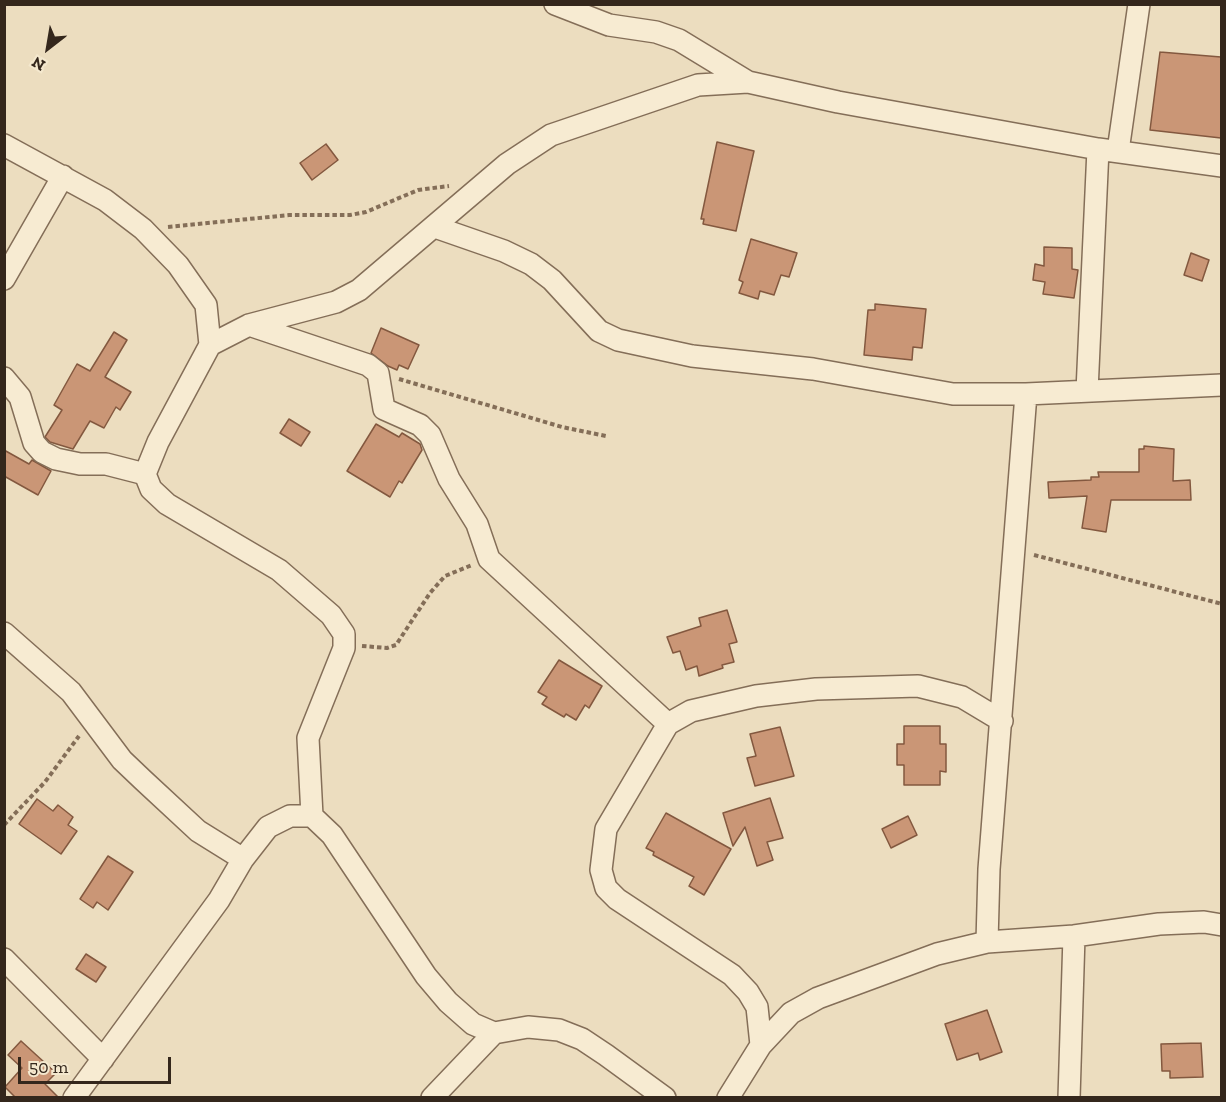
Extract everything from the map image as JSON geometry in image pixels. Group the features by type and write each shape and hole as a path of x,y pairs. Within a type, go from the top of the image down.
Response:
{"street":[{"path":"555,4 609,25 656,32 679,40 748,82"},
{"path":"1087,391 1108,150 1139,4"},
{"path":"210,345 249,325 336,302 359,290 507,164 551,135 653,99 698,86 748,82 1108,150 1221,166"},
{"path":"4,145 105,200 143,229 197,289 206,305 210,345 158,442 145,474 151,489 167,504 279,570 332,615 344,634 344,648 308,738 312,816"},
{"path":"4,279 63,176"},
{"path":"435,227 504,250 531,264 552,280 599,331 618,340 692,356 813,369 953,394 1026,394 1221,385"},
{"path":"249,325 368,364 378,373 384,410 420,425 429,435 449,479 477,524 489,559 668,724"},
{"path":"4,378 20,397 34,443 42,452 56,459 80,464 106,464 145,474"},
{"path":"987,942 989,869 1002,721 1012,549 1026,394"},
{"path":"4,633 71,692 122,760 198,831 243,859"},
{"path":"761,1045 757,1007 748,992 732,975 646,921 606,888 601,870 606,829 668,724 691,711 756,696 816,689 918,686 962,697 1002,721"},
{"path":"74,1098 219,900 243,859 268,827 290,816 312,816 332,835 426,976 447,1002 473,1024 494,1033 528,1027 559,1030 582,1039 665,1098"},
{"path":"728,1098 761,1045 791,1013 818,998 937,954 987,942 1074,936 1159,924 1204,922 1221,925"},
{"path":"1069,1098 1074,936"},
{"path":"4,959 103,1059"},
{"path":"432,1098 494,1033"}],"path":[{"path":"143,229 289,215 350,215 366,212 418,190 452,186"},
{"path":"378,373 562,427 606,436"},
{"path":"1012,549 1221,604"},
{"path":"344,634 362,646 387,648 396,645 430,593 445,576 489,559"},
{"path":"4,825 45,782 92,720"}],"building":[{"path":"1160,52 1221,57 1221,138 1150,130"},
{"path":"717,142 754,151 736,231 703,224 704,219 701,219"},
{"path":"326,144 338,160 312,180 300,163"},
{"path":"751,239 797,253 789,277 781,275 774,295 760,291 758,299 739,293 743,282 739,280"},
{"path":"1044,247 1072,248 1072,269 1078,270 1074,298 1043,294 1045,282 1033,280 1035,264 1044,266"},
{"path":"1191,253 1209,260 1202,281 1184,275"},
{"path":"875,304 926,309 922,348 913,347 912,360 864,355 868,310 875,310"},
{"path":"381,328 419,345 408,369 399,365 397,370 371,353"},
{"path":"114,332 127,340 105,377 131,392 120,410 116,407 104,428 90,421 73,449 50,442 45,437 62,410 54,405 77,364 90,371"},
{"path":"289,419 310,432 301,446 280,433"},
{"path":"376,424 399,437 402,433 420,444 422,450 402,483 399,481 390,497 347,471"},
{"path":"1144,446 1174,449 1173,481 1190,480 1191,500 1111,500 1106,532 1082,528 1087,496 1049,498 1048,482 1091,480 1091,477 1099,477 1098,472 1139,472 1139,449 1144,449"},
{"path":"4,450 29,464 32,460 51,471 38,495 4,476"},
{"path":"727,610 737,642 729,644 734,662 699,676 697,666 686,670 680,651 673,653 667,637 701,626 699,618"},
{"path":"559,660 602,686 589,708 585,705 576,720 566,714 564,717 542,704 547,697 538,692"},
{"path":"904,726 940,726 940,744 946,744 946,772 940,771 940,785 904,785 904,765 897,765 897,744 904,744"},
{"path":"780,727 794,776 755,786 747,758 756,756 750,734"},
{"path":"770,798 783,838 767,842 773,860 757,866 745,827 733,846 723,813"},
{"path":"37,799 53,811 58,805 73,817 68,825 77,831 61,854 19,824"},
{"path":"666,813 731,849 704,895 689,886 694,877 653,855 654,852 646,848"},
{"path":"908,816 917,835 891,848 882,829"},
{"path":"108,856 133,872 108,910 97,902 93,908 80,899"},
{"path":"86,954 106,967 96,982 76,969"},
{"path":"987,1010 1002,1052 980,1060 978,1053 957,1060 945,1024"},
{"path":"21,1041 56,1073 45,1084 59,1098 16,1098 5,1087 22,1068 8,1055"},
{"path":"1201,1043 1203,1077 1170,1078 1170,1071 1162,1071 1161,1044"}]}
